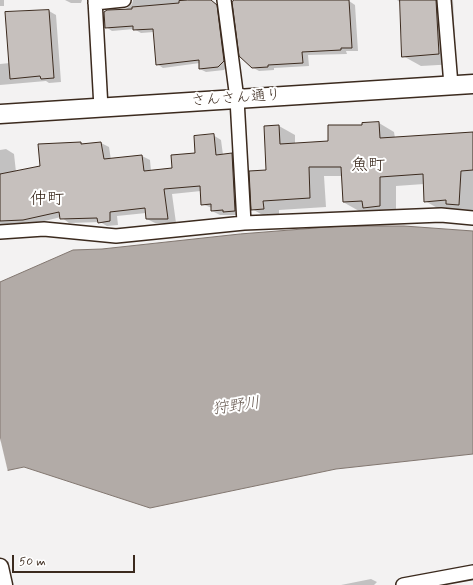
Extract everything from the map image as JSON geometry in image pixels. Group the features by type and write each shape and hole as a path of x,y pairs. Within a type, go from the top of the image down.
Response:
{"main road":[{"name":"さんさん通り","path":"0,114 473,84"}],"street":[{"path":"101,108 95,2 124,0"},
{"path":"224,0 237,99 244,223"},
{"path":"444,0 451,85"},
{"path":"0,232 44,229 116,236 244,223 441,215 473,218"},
{"path":"0,567 4,585"},
{"path":"403,585 473,572"}],"water":[{"name":"狩野川","path":"341,226 404,226 473,231 473,454 336,469 150,508 24,467 0,472 0,282 73,250 102,249 240,234"}],"pier":[{"path":"0,438 8,472 0,474"}],"building":[{"path":"211,0 217,5 224,61 218,67 199,69 199,60 156,65 153,29 133,30 133,26 105,28 104,12 107,10 132,9 132,7 179,3 179,1"},
{"path":"235,0 349,0 352,48 302,52 303,63 268,65 268,67 252,68 239,56 232,2"},
{"path":"400,0 436,0 439,54 402,57"},
{"path":"49,10 54,78 41,79 40,76 10,79 5,12"},
{"path":"379,122 380,138 473,132 473,170 461,171 459,205 446,204 446,200 424,202 423,174 380,177 380,206 363,208 362,201 343,202 341,167 309,167 310,198 263,201 264,209 251,210 249,171 266,170 264,126 279,125 280,144 328,141 328,125 362,125 362,123"},
{"path":"214,134 216,155 232,153 235,211 211,211 211,204 201,205 200,186 164,189 168,219 146,219 145,208 110,212 110,221 98,223 97,218 60,219 59,212 23,220 0,221 0,174 40,166 38,144 81,142 81,144 101,142 104,159 142,155 144,171 172,168 171,155 195,153 194,136"}],"district":[{"name":"魚町","path":"368,166"},
{"name":"仲町","path":"47,200"}]}
